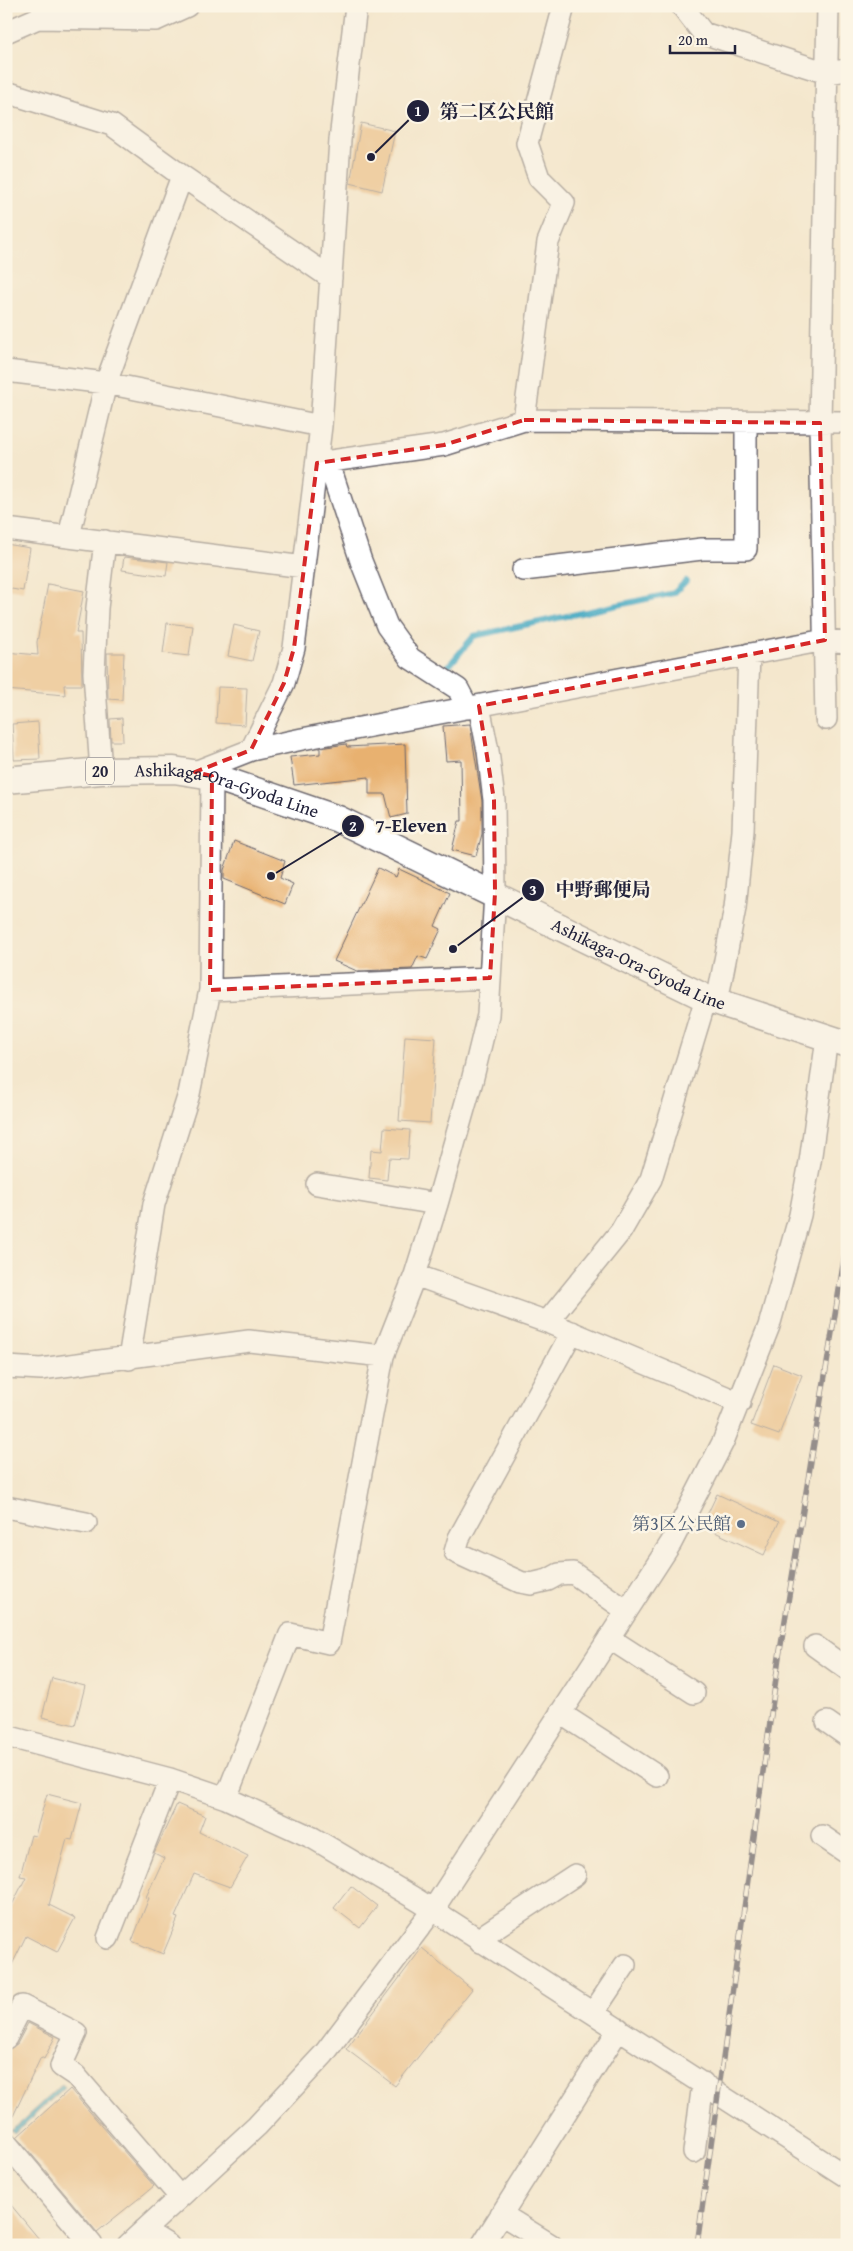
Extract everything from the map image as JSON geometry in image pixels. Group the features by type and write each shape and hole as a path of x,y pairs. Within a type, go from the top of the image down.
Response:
{"main road":[{"name":"Ashikaga-Ora-Gyoda Line","path":"6,780 101,771 204,774 338,819 495,894 618,957 711,1000 837,1041"}],"street":[{"path":"6,32 38,18 156,20 187,6"},
{"path":"251,750 284,683 294,648 304,567 322,462 321,426 340,140 356,6"},
{"path":"524,420 548,242 564,203 539,178 527,143 564,6"},
{"path":"682,6 703,33 837,71"},
{"path":"826,718 820,423 837,71 828,6"},
{"path":"6,92 112,125 182,176 331,278"},
{"path":"70,536 106,383 182,176"},
{"path":"6,371 106,383 321,426"},
{"path":"322,462 444,445 524,420 847,422"},
{"path":"523,570 702,549 746,548 746,422"},
{"path":"226,1798 290,1634 329,1643 383,1356 415,1275 472,1081 486,1025 490,978 495,894 494,800 488,751 473,707 458,689 410,658 387,626 322,462"},
{"path":"6,529 304,567"},
{"path":"101,771 94,673 96,608 105,541"},
{"path":"825,640 847,626"},
{"path":"128,1359 154,1204 188,1094 210,990 204,774 251,750 825,640 847,642"},
{"path":"547,1322 622,1231 651,1179 711,1000 736,908 742,841 749,654"},
{"path":"210,990 490,978"},
{"path":"128,2245 257,2126 324,2054 432,1911 671,1543 700,1490 740,1403 769,1326 800,1215 837,1041"},
{"path":"317,1184 437,1204"},
{"path":"415,1275 547,1322 740,1403"},
{"path":"572,1332 459,1538 455,1552 520,1582 531,1584 548,1580 559,1574 573,1573 627,1611"},
{"path":"6,1367 42,1369 128,1359 249,1341 383,1356"},
{"path":"6,1507 86,1523"},
{"path":"609,1638 694,1693"},
{"path":"815,1646 847,1669"},
{"path":"560,1713 657,1776"},
{"path":"827,1722 847,1736"},
{"path":"6,1736 170,1779 226,1798 313,1838 356,1862 847,2177"},
{"path":"108,1938 170,1779"},
{"path":"822,1836 847,1853"},
{"path":"480,1942 487,1933 575,1875"},
{"path":"593,2013 625,1965"},
{"path":"6,2038 22,2006 76,2034 61,2066 76,2076 180,2197"},
{"path":"482,2245 619,2029"},
{"path":"694,2152 703,2084"},
{"path":"6,2143 92,2245"},
{"path":"501,2214 551,2245"},
{"path":"144,2230 168,2245"}],"highlighted area":[{"path":"524,420 820,423 825,640 479,706 494,800 495,893 490,978 210,990 212,776 195,772 251,750 284,683 294,648 317,463 444,445"}],"water":[{"path":"62,2084 65,2087 14,2134 11,2131"}],"building":[{"path":"361,123 395,131 382,191 350,183"},
{"path":"6,544 30,548 23,591 6,588"},
{"path":"124,557 168,562 166,576 122,570"},
{"path":"48,584 84,591 76,633 81,633 82,685 64,685 65,695 6,690 6,652 38,655 37,642"},
{"path":"167,623 193,626 189,656 163,653"},
{"path":"234,625 259,631 252,661 228,656"},
{"path":"107,653 124,653 122,700 108,699"},
{"path":"218,687 247,688 245,725 216,723"},
{"path":"122,718 123,741 111,741 110,719"},
{"path":"38,722 40,759 14,760 12,724"},
{"path":"470,724 482,801 482,834 476,856 452,850 459,821 462,821 461,760 446,761 443,726"},
{"path":"346,744 347,747 405,744 407,814 391,818 385,794 369,794 369,777 294,785 290,757 320,754 320,748"},
{"path":"234,841 285,861 280,878 293,884 285,904 224,879 224,870"},
{"path":"378,868 396,877 399,869 450,893 435,926 441,929 427,959 418,956 412,969 357,971 334,961"},
{"path":"405,1036 436,1038 430,1123 399,1121"},
{"path":"384,1128 410,1130 408,1159 389,1158 387,1180 369,1178 371,1150 382,1151"},
{"path":"774,1364 802,1375 779,1435 751,1425"},
{"name":"第3区公民館","path":"717,1494 779,1522 764,1555 702,1526"},
{"path":"52,1678 85,1686 75,1725 42,1717"},
{"path":"47,1794 82,1803 72,1840 67,1839 49,1905 75,1918 57,1952 26,1936 6,1977 6,1917 26,1877 20,1876 31,1835 35,1836"},
{"path":"177,1804 205,1816 199,1832 248,1856 230,1887 194,1874 175,1917 178,1918 163,1954 132,1941 149,1898 146,1897 164,1858 154,1853"},
{"path":"351,1886 377,1906 360,1928 334,1908"},
{"path":"422,1948 472,1989 395,2086 346,2049"},
{"path":"28,2023 55,2037 44,2059 41,2057 6,2131 6,2050 17,2044"},
{"path":"70,2089 154,2186 97,2232 17,2137"},
{"path":"6,2199 44,2245 6,2245"}],"waterway":[{"path":"447,668 474,636 674,593 686,581"}],"railway":[{"path":"697,2245 779,1657 847,1241"}],"place":[{"name":"第二区公民館","path":"371,157"},
{"name":"7-Eleven","path":"271,876"},
{"name":"中野郵便局","path":"453,949"},
{"name":"第3区公民館","path":"741,1524"}]}
